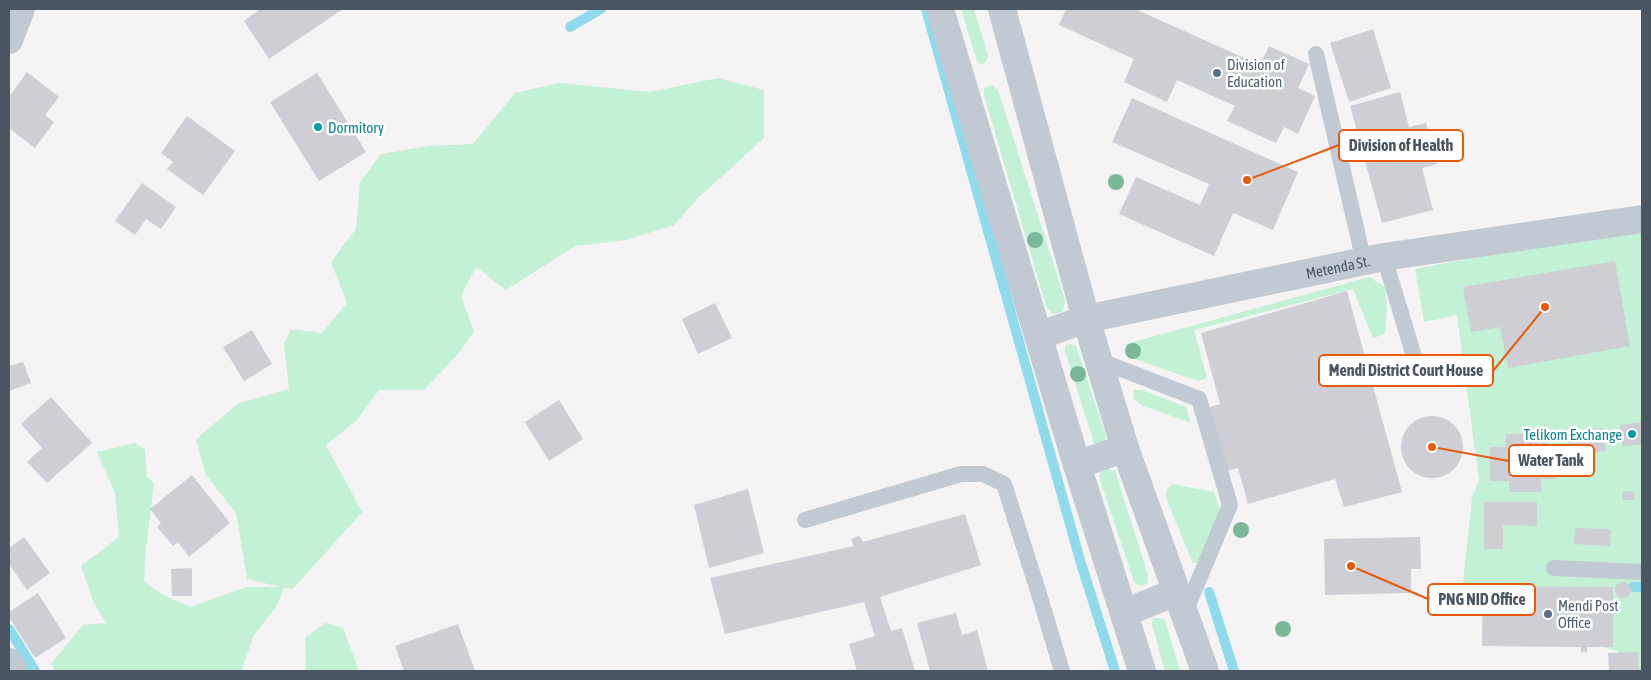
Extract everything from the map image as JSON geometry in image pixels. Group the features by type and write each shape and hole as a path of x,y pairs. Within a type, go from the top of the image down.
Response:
{"street":[{"path":"9,40 21,9"},
{"path":"940,9 1077,464 1142,671"},
{"path":"1002,9 1098,360 1125,448 1204,671"},
{"name":"Metenda St.","path":"1038,336 1086,319 1374,260 1642,219"},
{"path":"1077,464 1125,448"},
{"path":"1124,613 1180,604"},
{"path":"9,662 14,671"}],"lane":[{"path":"1316,54 1374,260 1416,363"},
{"path":"1098,360 1199,399 1230,505 1180,604"},
{"path":"805,520 961,474 983,474 1004,484 1062,671"},
{"path":"1554,568 1642,572"}],"green space":[{"path":"961,9 974,9 988,56 986,62 982,65 977,61"},
{"path":"718,78 764,90 764,138 699,197 674,225 626,240 575,246 506,290 476,267 461,296 474,331 459,353 424,390 379,390 357,420 326,445 362,512 293,589 284,588 276,607 254,635 241,671 55,671 51,664 83,625 106,623 93,601 81,566 119,537 115,493 97,452 134,443 145,449 147,476 154,484 145,557 144,582 165,596 191,607 246,587 281,587 247,579 236,513 206,475 196,439 239,403 289,389 284,344 291,329 322,333 347,303 331,262 356,229 360,182 381,154 430,146 473,144 515,93 559,83 650,92"},
{"path":"991,85 998,90 1065,300 1063,312 1052,314 1046,306 984,95 984,88"},
{"path":"1642,226 1642,671 1636,671 1617,651 1461,602 1472,498 1479,480 1457,315 1424,322 1415,269"},
{"path":"1369,277 1385,287 1387,311 1385,334 1373,338 1353,289 1194,330 1207,378 1198,381 1129,357 1126,344"},
{"path":"1070,344 1076,346 1106,436 1105,444 1099,446 1094,443 1065,351 1065,346"},
{"path":"1134,390 1142,390 1186,407 1191,423 1141,405 1133,398"},
{"path":"1108,469 1115,471 1148,575 1147,584 1140,586 1134,582 1099,477 1100,471"},
{"path":"1172,484 1214,492 1220,510 1198,563 1193,563 1166,498 1167,489"},
{"path":"1153,618 1165,620 1180,671 1165,671 1152,624"},
{"path":"325,623 343,628 359,671 306,671 305,638"}],"building":[{"path":"260,9 343,9 269,59 244,21"},
{"name":"Division of Education","path":"1066,9 1135,9 1260,65 1269,46 1309,64 1298,88 1315,96 1298,134 1284,127 1276,143 1227,121 1235,106 1177,80 1167,102 1124,82 1134,59 1059,25"},
{"path":"1373,29 1391,88 1349,102 1330,43"},
{"path":"27,72 59,97 45,115 54,122 35,148 9,128 9,97"},
{"name":"Dormitory","path":"317,73 366,152 319,181 270,102"},
{"path":"1400,92 1409,127 1426,123 1437,164 1422,168 1433,210 1382,223 1350,106"},
{"path":"1132,98 1298,172 1273,230 1233,213 1214,256 1119,214 1136,177 1200,205 1209,184 1112,142"},
{"path":"187,116 235,151 203,195 167,169 173,162 161,153"},
{"path":"142,183 176,207 161,229 146,219 135,235 115,221"},
{"path":"1615,261 1630,346 1508,368 1500,327 1471,332 1463,287"},
{"path":"1347,291 1402,492 1344,507 1335,479 1248,504 1238,468 1215,474 1197,411 1220,404 1201,333"},
{"path":"715,303 732,338 698,354 682,319"},
{"path":"252,330 272,364 244,381 223,347"},
{"path":"23,362 31,383 9,391 9,366"},
{"path":"51,397 92,443 47,483 27,462 42,448 21,424"},
{"path":"559,400 583,439 549,461 525,422"},
{"path":"1432,416 1444,419 1454,425 1460,435 1463,447 1460,459 1454,469 1444,475 1432,478 1420,475 1410,469 1404,459 1401,447 1404,435 1410,425 1420,419"},
{"name":"Telikom Exchange","path":"1642,422 1642,444 1623,447 1620,425"},
{"path":"1603,428 1606,451 1571,456 1568,432"},
{"path":"1506,434 1548,434 1548,446 1556,446 1557,479 1541,479 1541,492 1509,492 1509,481 1490,481 1490,447 1506,447"},
{"path":"192,475 230,523 189,557 178,542 173,546 157,527 161,523 150,509"},
{"path":"748,489 764,553 709,568 694,505"},
{"path":"1623,491 1635,492 1635,500 1623,500"},
{"path":"1484,502 1537,502 1537,526 1503,525 1503,549 1484,549"},
{"path":"965,514 981,565 880,597 891,631 902,628 915,671 857,671 849,644 875,636 864,602 725,634 710,578 854,546 851,539 859,536 863,542"},
{"path":"1575,528 1611,529 1610,546 1574,544"},
{"path":"24,537 50,573 27,590 9,564 9,548"},
{"path":"1420,537 1421,569 1411,569 1411,593 1325,595 1324,539"},
{"path":"192,568 192,596 172,596 171,569"},
{"path":"1620,582 1626,582 1631,587 1629,596 1620,598 1615,593 1615,587"},
{"name":"Mendi Post Office","path":"1483,586 1613,587 1613,647 1587,647 1587,652 1581,652 1581,647 1482,646"},
{"path":"38,593 66,638 35,658 9,617 9,612"},
{"path":"956,613 962,635 977,630 988,671 930,671 917,623"},
{"path":"458,624 475,671 404,671 395,646"},
{"path":"1638,652 1639,671 1609,671 1608,653"}],"waterway":[{"path":"570,27 601,9"},
{"path":"926,9 1080,560 1115,671"},
{"path":"1633,587 1642,587"},
{"path":"1209,592 1234,671"},
{"path":"9,629 35,671"}],"place":[{"name":"Division of Education","path":"1217,73"},
{"name":"Dormitory","path":"318,127"},
{"name":"Division of Health","path":"1247,180"},
{"name":"Mendi District Court House","path":"1545,307"},
{"name":"Telikom Exchange","path":"1632,434"},
{"name":"Water Tank","path":"1432,447"},
{"name":"PNG NID Office","path":"1351,566"},
{"name":"Mendi Post Office","path":"1548,614"}]}
